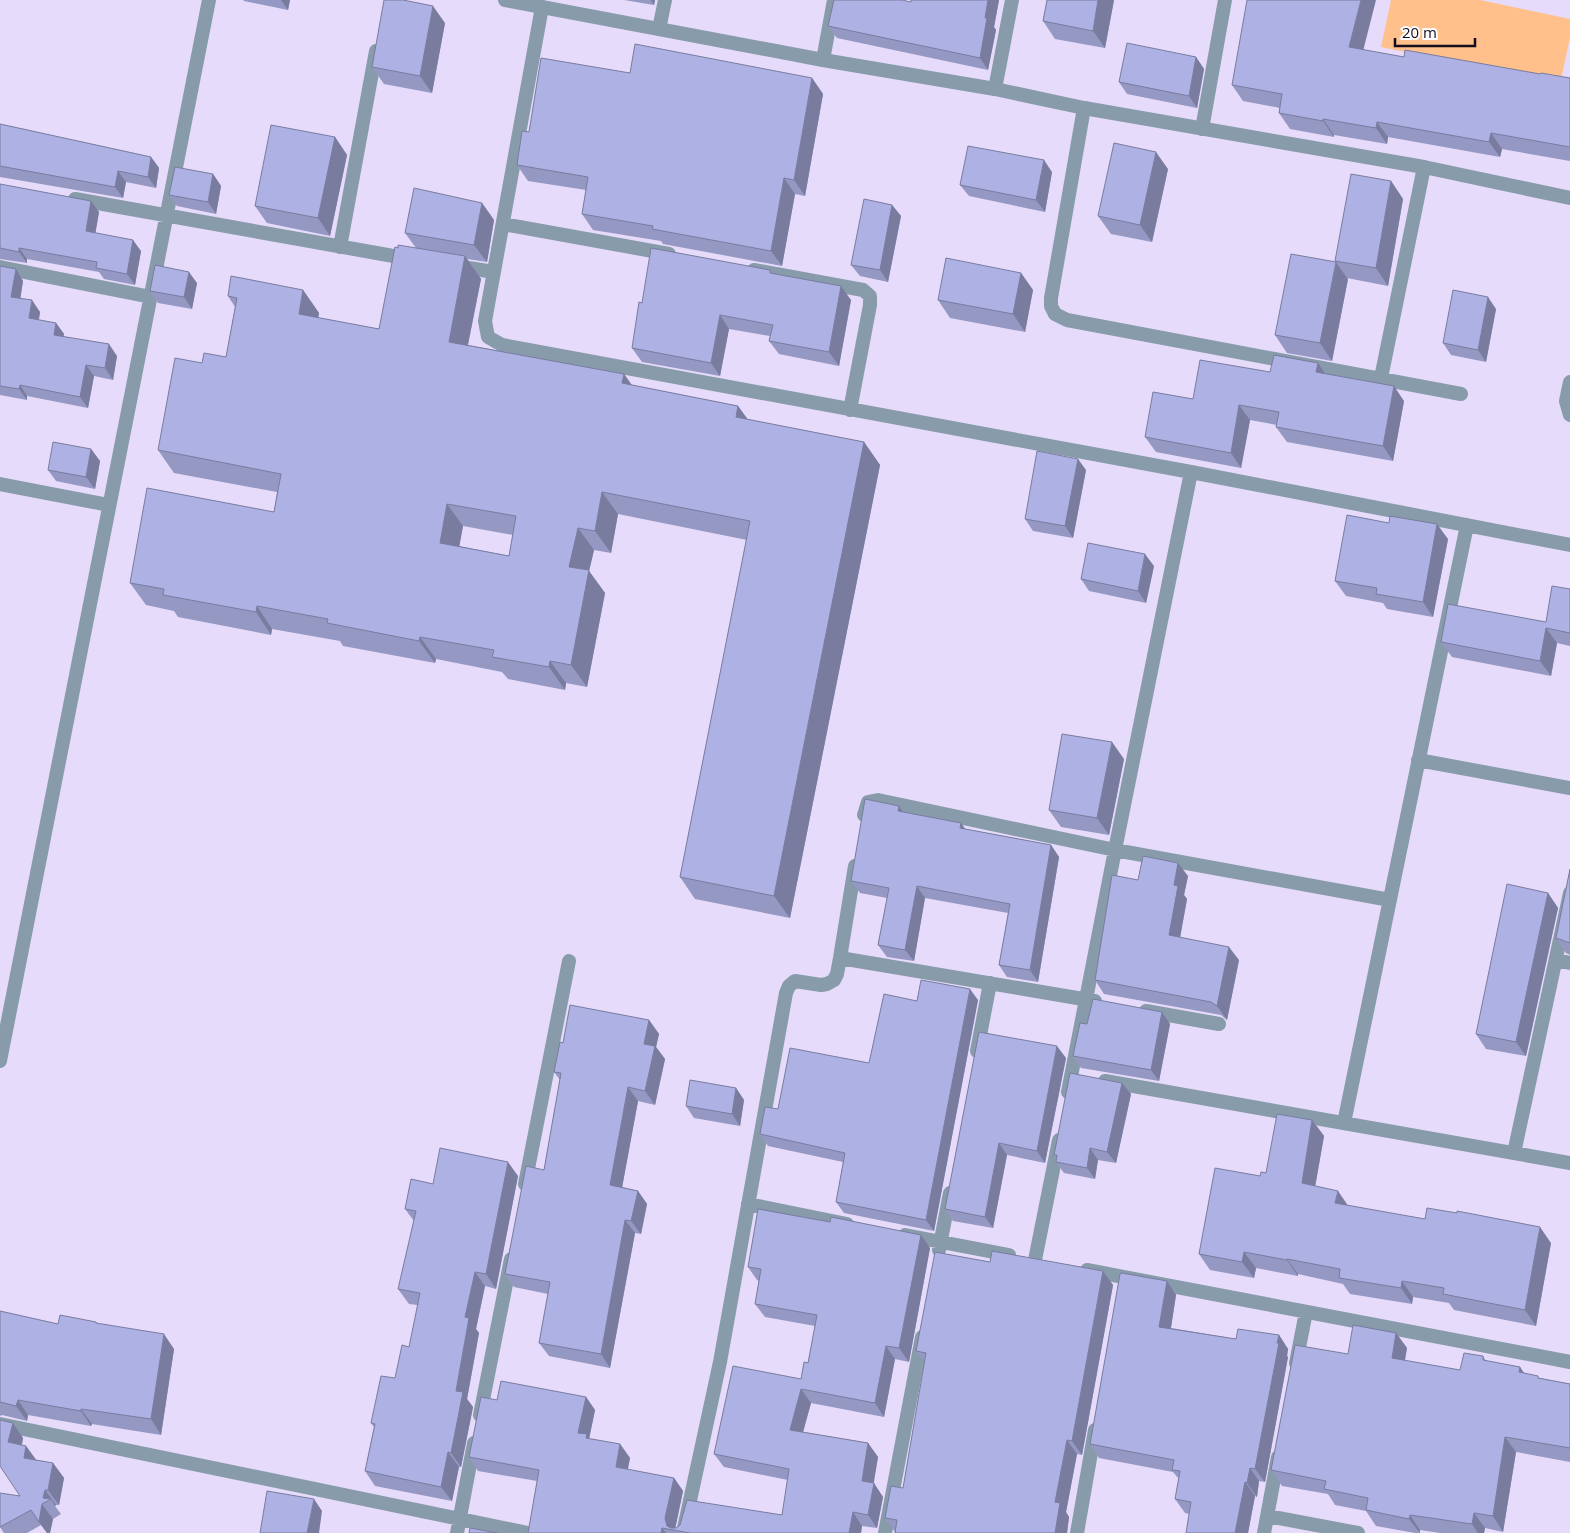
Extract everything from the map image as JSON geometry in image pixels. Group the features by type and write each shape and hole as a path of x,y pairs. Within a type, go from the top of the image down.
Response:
{"street":[{"path":"0,1061 209,0"},
{"path":"505,0 823,60 995,89 1084,108 1424,167 1570,198"},
{"path":"659,29 666,0"},
{"path":"823,60 834,0"},
{"path":"995,89 1012,0"},
{"path":"1202,128 1225,0"},
{"path":"542,7 485,321 488,337 502,345 1191,472 1570,545"},
{"path":"340,247 378,38"},
{"path":"1084,108 1051,298 1051,306 1055,314 1067,320 1461,394"},
{"path":"1381,378 1424,167"},
{"path":"59,196 427,262"},
{"path":"502,224 678,256"},
{"path":"446,265 494,272"},
{"path":"736,266 863,290 870,296 870,305 850,410"},
{"path":"0,268 151,297"},
{"path":"1570,382 1566,402 1570,414"},
{"path":"1066,1104 1081,1077 1086,999 1191,472"},
{"path":"0,484 109,505"},
{"path":"1344,1123 1467,525"},
{"path":"1418,760 1570,788"},
{"path":"862,827 868,802 878,800 1115,850 1390,900"},
{"path":"683,1533 720,1362 789,986 795,982 827,984 834,980 840,958 857,855"},
{"path":"1514,1153 1570,893"},
{"path":"840,958 1105,1003"},
{"path":"1556,960 1570,963"},
{"path":"523,1196 569,961"},
{"path":"975,1060 990,983"},
{"path":"1134,1008 1219,1024"},
{"path":"1081,1077 1570,1163"},
{"path":"1035,1260 1062,1124"},
{"path":"937,1261 951,1184"},
{"path":"748,1204 863,1227"},
{"path":"892,1232 1053,1263"},
{"path":"457,1533 513,1245"},
{"path":"1070,1266 1122,1281 1306,1312 1570,1362"},
{"path":"1293,1380 1306,1312"},
{"path":"885,1533 926,1319"},
{"path":"1076,1533 1097,1419"},
{"path":"0,1424 528,1533"},
{"path":"1264,1533 1280,1448"},
{"path":"1268,1516 1358,1533"}],"shaded area":[{"path":"1391,0 1480,0 1570,19 1570,37 1560,84 1381,47"}],"building":[{"path":"384,0 403,0 433,6 420,76 372,67"},
{"path":"834,0 902,0 911,2 911,0 988,0 980,58 828,26"},
{"path":"1047,0 1098,0 1093,31 1043,21"},
{"path":"1247,0 1361,0 1349,47 1404,57 1405,50 1570,78 1570,147 1491,133 1489,142 1377,122 1376,128 1279,113 1282,94 1232,85"},
{"path":"1127,43 1196,57 1189,96 1119,82"},
{"path":"635,44 812,78 794,180 784,178 771,251 652,229 653,226 582,214 588,177 517,165 522,131 529,132 541,58 630,73"},
{"path":"0,124 151,157 148,177 118,171 115,187 0,166"},
{"path":"271,125 335,137 318,218 255,206"},
{"path":"1114,143 1156,152 1140,225 1098,216"},
{"path":"968,146 1044,160 1036,200 960,185"},
{"path":"175,167 213,174 208,202 169,195"},
{"path":"1351,174 1391,181 1376,268 1335,261"},
{"path":"0,184 91,201 86,231 133,240 127,274 96,268 97,262 19,248 19,252 0,248"},
{"path":"414,188 482,203 474,245 405,233"},
{"path":"864,199 892,205 880,270 851,265"},
{"path":"398,245 465,256 449,342 624,374 622,383 738,406 736,417 864,442 774,896 680,877 750,521 602,492 595,531 578,528 569,567 589,570 571,665 550,661 549,667 492,657 494,650 420,637 419,641 327,623 328,619 257,606 256,612 163,595 164,589 130,583 147,488 274,512 281,474 158,450 175,358 202,363 204,353 226,357 237,298 228,296 231,276 303,290 299,314 379,329 395,247 398,248","holes":["447,504 516,516 509,556 440,543"]},
{"path":"651,248 770,270 770,273 841,286 829,352 769,341 773,325 720,315 711,363 632,348 639,302 642,303"},
{"path":"1291,254 1336,262 1320,343 1275,335"},
{"path":"946,258 1021,273 1013,314 938,300"},
{"path":"155,265 189,272 184,297 150,291"},
{"path":"0,266 16,269 11,297 32,300 29,318 56,323 54,335 109,344 105,368 86,365 80,397 20,385 19,389 0,386"},
{"path":"1453,290 1488,297 1478,350 1443,343"},
{"path":"1274,355 1318,363 1316,372 1394,386 1383,446 1276,427 1279,412 1239,405 1231,453 1145,437 1153,392 1193,399 1200,360 1270,372"},
{"path":"53,442 91,449 86,477 48,470"},
{"path":"1037,451 1078,459 1065,526 1025,519"},
{"path":"1347,515 1389,523 1390,516 1437,524 1423,602 1376,594 1377,588 1335,581"},
{"path":"1088,543 1145,554 1138,591 1081,579"},
{"path":"1552,586 1570,589 1570,633 1546,628 1540,661 1441,642 1448,604 1546,622"},
{"path":"1062,734 1112,742 1097,818 1049,810"},
{"path":"865,799 899,806 898,811 961,823 960,828 1051,845 1030,970 999,965 1010,904 917,886 905,950 878,945 889,888 851,881"},
{"path":"1143,856 1178,863 1174,885 1178,886 1169,935 1229,947 1217,1006 1211,1002 1095,980 1112,875 1138,880"},
{"path":"1570,869 1570,943 1556,938"},
{"path":"1507,884 1548,893 1516,1042 1476,1034"},
{"path":"921,980 970,989 926,1220 836,1202 845,1153 760,1134 765,1107 778,1109 790,1048 869,1063 884,994 917,1001"},
{"path":"1093,999 1162,1012 1151,1070 1073,1056 1080,1023 1087,1024"},
{"path":"570,1005 649,1020 644,1044 655,1046 645,1091 628,1087 610,1185 638,1191 631,1221 625,1220 601,1354 539,1343 550,1282 505,1274 526,1166 544,1170 561,1073 554,1072 560,1042 563,1043"},
{"path":"979,1032 1057,1046 1037,1151 999,1143 985,1217 945,1209"},
{"path":"1070,1073 1122,1083 1107,1152 1090,1148 1087,1168 1056,1162 1057,1155 1054,1155"},
{"path":"690,1080 736,1088 732,1114 686,1106"},
{"path":"1277,1114 1312,1120 1302,1183 1338,1191 1335,1203 1425,1219 1427,1208 1457,1213 1457,1211 1540,1227 1525,1310 1443,1294 1444,1288 1402,1281 1401,1288 1339,1278 1340,1269 1287,1259 1244,1252 1242,1262 1199,1254 1215,1168 1260,1176 1261,1172 1266,1173"},
{"path":"440,1148 508,1162 486,1274 475,1272 465,1317 469,1318 456,1391 463,1392 451,1453 448,1452 441,1487 365,1471 375,1424 371,1423 381,1376 395,1378 402,1345 409,1347 420,1293 398,1289 416,1211 405,1209 411,1179 433,1184"},
{"path":"758,1209 830,1222 831,1217 921,1235 899,1348 886,1346 875,1403 801,1389 790,1430 868,1443 862,1481 874,1483 868,1515 853,1512 849,1533 690,1533 662,1528 661,1533 528,1533 539,1470 469,1457 481,1397 497,1400 501,1381 586,1397 578,1433 587,1434 586,1438 620,1444 616,1467 674,1478 665,1518 667,1526 671,1528 676,1528 680,1525 687,1500 782,1515 789,1469 714,1454 733,1366 801,1379 804,1362 808,1363 817,1315 755,1304 761,1269 748,1267"},
{"path":"992,1251 1103,1271 1072,1441 1067,1440 1055,1502 1060,1503 1055,1533 895,1533 897,1520 885,1518 891,1486 903,1488 926,1353 916,1351 935,1252 990,1262"},
{"path":"1120,1274 1167,1281 1159,1327 1236,1339 1238,1329 1279,1335 1255,1469 1250,1468 1247,1483 1245,1482 1235,1533 1186,1533 1191,1502 1175,1499 1180,1471 1172,1470 1174,1460 1090,1444"},
{"path":"0,1311 58,1324 60,1315 164,1334 151,1419 81,1409 81,1411 18,1400 16,1406 0,1402"},
{"path":"1353,1325 1396,1333 1392,1358 1460,1370 1464,1353 1483,1356 1483,1360 1520,1367 1519,1372 1538,1376 1538,1378 1570,1384 1570,1448 1505,1437 1493,1516 1474,1513 1472,1524 1410,1515 1409,1519 1366,1510 1368,1498 1324,1489 1326,1481 1271,1470 1295,1345 1348,1354"},
{"path":"0,1420 13,1423 8,1442 26,1446 24,1458 53,1463 48,1490 45,1490 43,1498 51,1499 42,1504 39,1522 31,1510 0,1527 0,1493 20,1496 0,1466"},
{"path":"267,1491 314,1499 307,1533 260,1533"},
{"path":"470,1528 497,1533 469,1533"}]}
